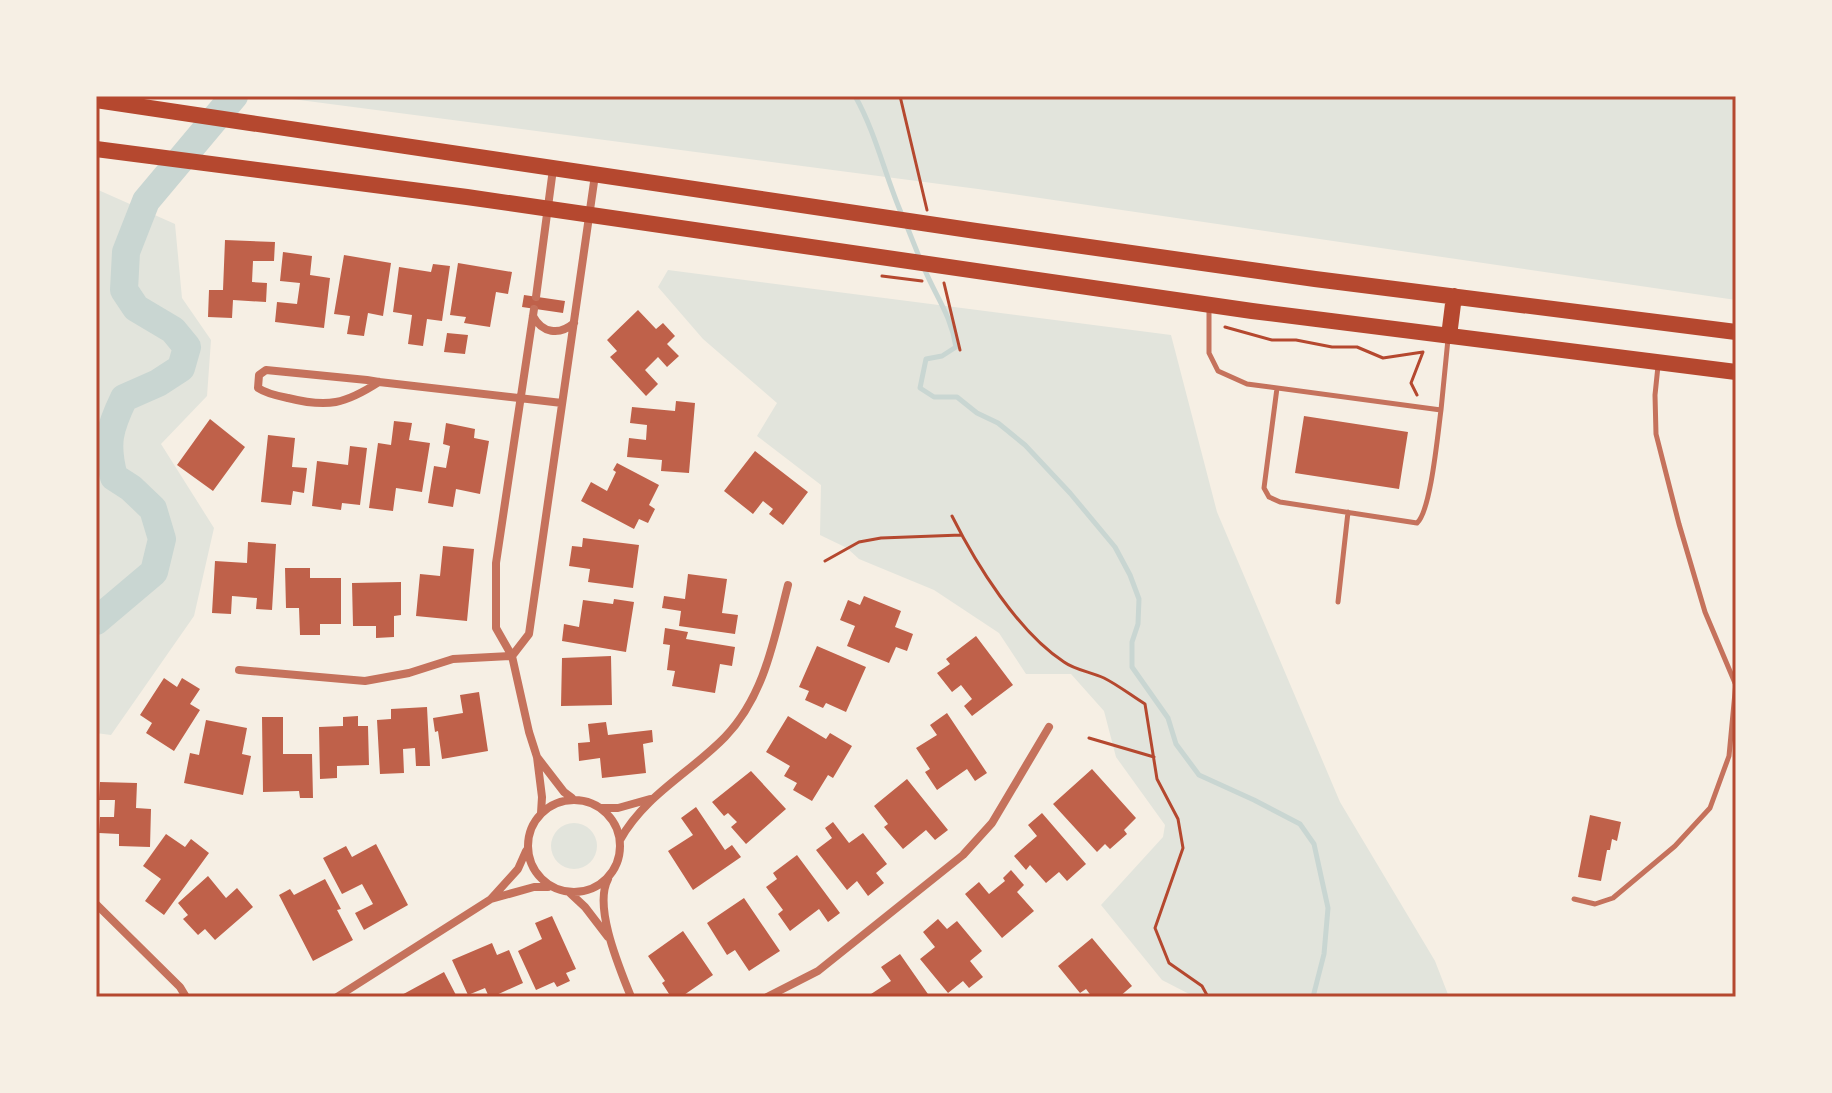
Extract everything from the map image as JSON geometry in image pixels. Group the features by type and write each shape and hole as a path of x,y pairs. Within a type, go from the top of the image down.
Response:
{"main road":[{"path":"99,100 976,231 1736,332"},
{"path":"96,149 547,209 1209,305 1736,372"},
{"path":"1449,336 1454,296"}],"street":[{"path":"536,297 553,169"},
{"path":"239,670 365,681 409,673 453,659 512,656 529,634 595,175"},
{"path":"541,813 537,757 512,656 496,628 496,563 533,312 539,326 551,332 563,331 574,323"},
{"path":"379,382 356,397 332,405 306,403 265,393 257,383 259,375 266,370 379,382 521,400 562,403"},
{"path":"620,840 651,799 716,745 744,714 767,667 788,585"},
{"path":"767,997 800,983 818,971 963,855 992,823 1049,727"},
{"path":"537,757 564,792 577,799 606,809 651,799"},
{"path":"337,997 491,899 518,869 533,823 541,813 557,803 577,799"},
{"path":"598,806 615,823 620,840 617,863 604,894 609,938 631,997"},
{"path":"527,847 530,864 539,878 554,889"},
{"path":"491,899 534,887 570,893 586,892 609,877"},
{"path":"570,893 609,938"},
{"path":"96,904 180,987 186,997"}],"lane":[{"path":"1209,305 1209,353 1218,371 1247,384 1441,410"},
{"path":"1277,388 1264,488 1269,497 1280,502 1417,523 1427,502 1449,336"},
{"path":"1574,899 1595,904 1613,898 1675,846 1710,808 1729,756 1736,682 1705,612 1656,434 1658,361"},
{"path":"1338,602 1348,512"}],"path":[{"path":"882,276 903,278"},
{"path":"1225,327 1272,340 1357,347 1383,358 1423,352 1411,383 1417,395"},
{"path":"952,516 961,535 1006,602 1042,644 1065,663 1105,678 1145,704 1157,779 1178,819 1183,848 1155,928 1169,963 1202,986 1208,997"},
{"path":"825,561 859,542 881,538 961,535"},
{"path":"1089,738 1154,757"}],"shaded area":[{"path":"269,96 1736,96 1736,300 978,189"},
{"path":"96,189 175,224 182,298 211,340 207,396 161,444 214,528 194,616 111,735 96,733"},
{"path":"668,270 1171,335 1217,512 1340,802 1435,961 1449,997 1195,997 1162,980 1101,905 1163,837 1165,825 1116,757 1104,711 1071,674 1026,674 999,633 934,590 859,559 847,548 820,535 821,485 757,436 777,403 703,339 658,287"},
{"path":"574,823 590,830 597,846 590,862 574,869 558,862 551,846 558,830"}],"building":[{"path":"225,240 275,242 274,261 253,261 252,282 267,283 266,302 233,300 232,318 208,317 209,290 223,290"},
{"path":"283,252 312,256 310,275 330,278 324,328 275,322 277,302 297,304 300,283 280,281"},
{"path":"344,255 391,263 383,316 368,313 364,336 347,334 350,316 334,314"},
{"path":"458,263 512,272 508,294 496,292 490,327 464,323 466,317 450,315"},
{"path":"433,264 450,266 442,321 427,319 423,346 408,344 412,315 393,312 399,267 431,272"},
{"path":"524,295 565,301 563,313 522,307"},
{"path":"638,310 656,329 663,323 675,336 667,344 679,356 667,367 658,357 645,370 658,384 646,396 610,357 617,351 607,340"},
{"path":"447,333 468,335 465,354 444,352"},
{"path":"676,401 695,403 689,473 661,471 662,460 627,457 629,438 646,440 647,425 630,423 632,407 675,411"},
{"path":"1304,416 1408,432 1399,489 1295,473"},
{"path":"210,419 245,447 213,491 177,465"},
{"path":"394,421 412,423 409,440 430,443 422,492 396,488 393,511 369,508 378,443 391,445"},
{"path":"446,423 475,429 474,438 489,441 480,494 456,489 453,507 428,503 434,466 446,468 450,446 443,444"},
{"path":"268,435 295,438 292,467 307,468 304,493 293,491 291,505 261,502"},
{"path":"350,446 367,448 360,505 342,503 341,510 312,506 317,461 348,465"},
{"path":"755,451 808,492 783,525 769,514 773,509 763,501 753,514 724,491"},
{"path":"617,463 659,485 649,505 655,509 648,523 639,519 634,529 581,501 591,482 607,491"},
{"path":"583,538 639,545 633,588 588,582 590,569 569,566 572,546 582,547"},
{"path":"248,542 276,544 272,610 256,609 257,598 232,596 231,614 212,613 215,561 247,563"},
{"path":"443,546 474,549 467,621 416,616 420,574 440,576"},
{"path":"285,568 310,568 310,578 341,578 341,624 320,624 320,635 300,635 299,608 286,608"},
{"path":"688,574 727,579 722,613 738,615 735,634 679,626 681,611 662,608 664,596 685,599"},
{"path":"401,582 401,615 394,616 394,637 376,638 376,626 353,626 352,583"},
{"path":"864,596 901,611 895,627 913,634 907,651 896,647 889,663 847,646 855,626 840,620 848,600 860,605"},
{"path":"614,599 634,602 626,652 562,641 564,624 579,627 583,600 613,604"},
{"path":"665,628 688,632 686,639 735,647 732,666 720,664 715,693 672,686 675,671 667,670 670,645 663,644"},
{"path":"976,636 1013,685 972,716 964,706 972,699 961,685 952,692 937,673 950,664 946,659"},
{"path":"817,646 866,667 846,712 826,703 823,708 805,700 809,691 799,687"},
{"path":"611,656 612,705 561,706 562,658"},
{"path":"164,678 177,687 182,678 200,689 190,704 200,710 174,751 146,733 152,723 140,715"},
{"path":"479,692 488,751 442,759 433,718 463,713 460,695"},
{"path":"427,707 430,766 416,766 415,748 403,749 404,773 380,774 377,720 391,719 391,709"},
{"path":"947,713 987,773 975,781 967,769 937,790 925,772 930,769 916,748 937,735 930,725"},
{"path":"358,716 358,726 368,726 369,765 337,766 337,778 320,779 319,727 343,726 343,717"},
{"path":"788,716 826,739 830,733 852,746 833,778 828,775 812,801 793,790 797,783 784,776 790,766 766,752"},
{"path":"262,717 283,717 283,754 312,754 313,798 300,798 299,791 263,792"},
{"path":"206,720 247,728 242,754 251,756 243,795 184,783 190,753 199,755"},
{"path":"606,722 608,735 652,730 653,742 643,744 646,773 602,778 600,758 579,761 578,743 590,742 588,724"},
{"path":"1092,769 1136,818 1124,830 1127,834 1110,849 1105,844 1097,852 1053,804"},
{"path":"751,771 786,809 746,844 731,827 737,822 728,813 724,816 712,802"},
{"path":"907,779 948,830 935,840 926,830 903,849 884,827 888,824 874,806"},
{"path":"100,782 137,783 136,808 151,809 150,847 119,846 119,834 99,833 100,817 114,817 115,800 99,800"},
{"path":"696,807 725,850 732,845 741,857 693,890 668,851 693,835 681,818"},
{"path":"1042,813 1086,864 1067,881 1059,872 1046,883 1030,865 1026,870 1014,856 1037,836 1028,825"},
{"path":"1590,815 1621,822 1617,841 1612,839 1610,850 1607,850 1601,881 1578,877"},
{"path":"833,822 849,843 863,833 887,864 876,873 884,883 868,896 857,881 847,890 816,850 832,838 825,828"},
{"path":"166,834 185,847 191,839 209,853 164,915 145,901 161,879 143,866"},
{"path":"376,844 408,905 364,930 355,913 373,904 362,884 342,894 323,858 346,846 352,857"},
{"path":"797,855 840,913 828,922 819,909 790,931 778,914 783,910 766,887 777,879 773,873"},
{"path":"1011,870 1024,885 1017,892 1034,911 1002,938 965,894 979,882 989,894 1005,881 1003,878"},
{"path":"208,876 226,898 237,888 253,907 215,940 205,929 198,935 183,919 188,915 178,903"},
{"path":"325,879 353,940 313,961 279,895 290,889 294,895"},
{"path":"744,898 780,951 749,971 735,950 727,955 707,923"},
{"path":"552,916 576,969 566,973 570,981 557,987 554,982 536,990 518,951 542,939 535,923"},
{"path":"938,919 947,929 957,921 982,951 970,961 983,977 969,988 963,981 948,993 920,959 935,947 923,932"},
{"path":"683,931 713,975 681,997 671,997 662,983 665,981 648,956"},
{"path":"1092,938 1132,986 1119,997 1092,997 1086,989 1080,993 1058,966"},
{"path":"492,943 497,955 509,950 523,983 492,997 485,988 468,995 452,960"},
{"path":"900,954 930,997 874,997 871,994 891,981 881,967"},
{"path":"444,972 457,997 398,997"}],"waterway":[{"path":"96,621 154,572 162,539 153,509 114,477 109,446 115,419 124,398 158,383 181,368 187,347 173,330 136,308 124,290 126,252 146,201 234,96"},
{"path":"855,96 902,215"},
{"path":"906,224 920,259"},
{"path":"924,268 947,316 956,347 942,356 926,359 920,388 934,397 957,397 977,413 998,423 1025,445 1070,493 1115,547 1130,575 1139,599 1138,624 1132,642 1132,667 1168,718 1176,744 1199,775 1300,824 1314,844 1328,908 1324,954 1313,997"}]}
